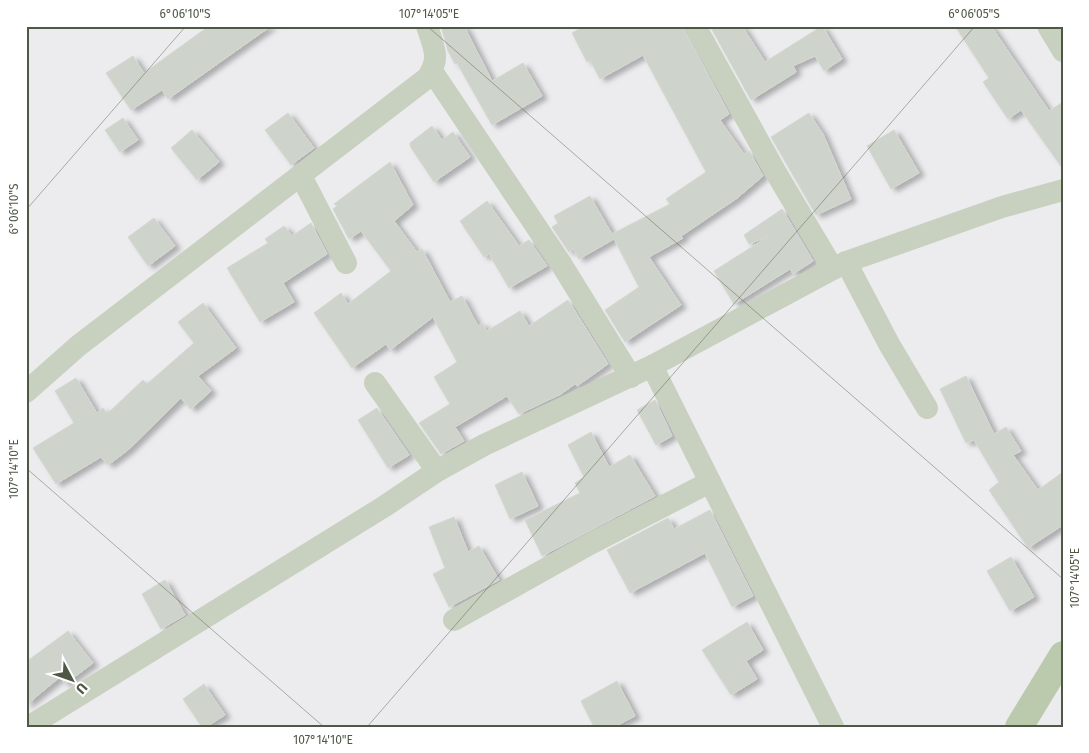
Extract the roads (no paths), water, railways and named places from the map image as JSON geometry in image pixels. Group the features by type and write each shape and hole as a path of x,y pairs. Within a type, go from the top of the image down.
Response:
{"main road":[{"path":"1019,727 1063,655"}],"street":[{"path":"26,392 78,346 427,78 432,71 436,55 427,26"},
{"path":"695,26 775,171 839,266 927,408"},
{"path":"1048,26 1063,51"},
{"path":"432,71 560,262 631,377"},
{"path":"301,176 346,263"},
{"path":"28,727 385,506 437,471 484,445 631,377 839,266 994,210 1063,190"},
{"path":"652,366 833,727"},
{"path":"375,382 437,471"},
{"path":"454,620 590,544 710,482"}]}
